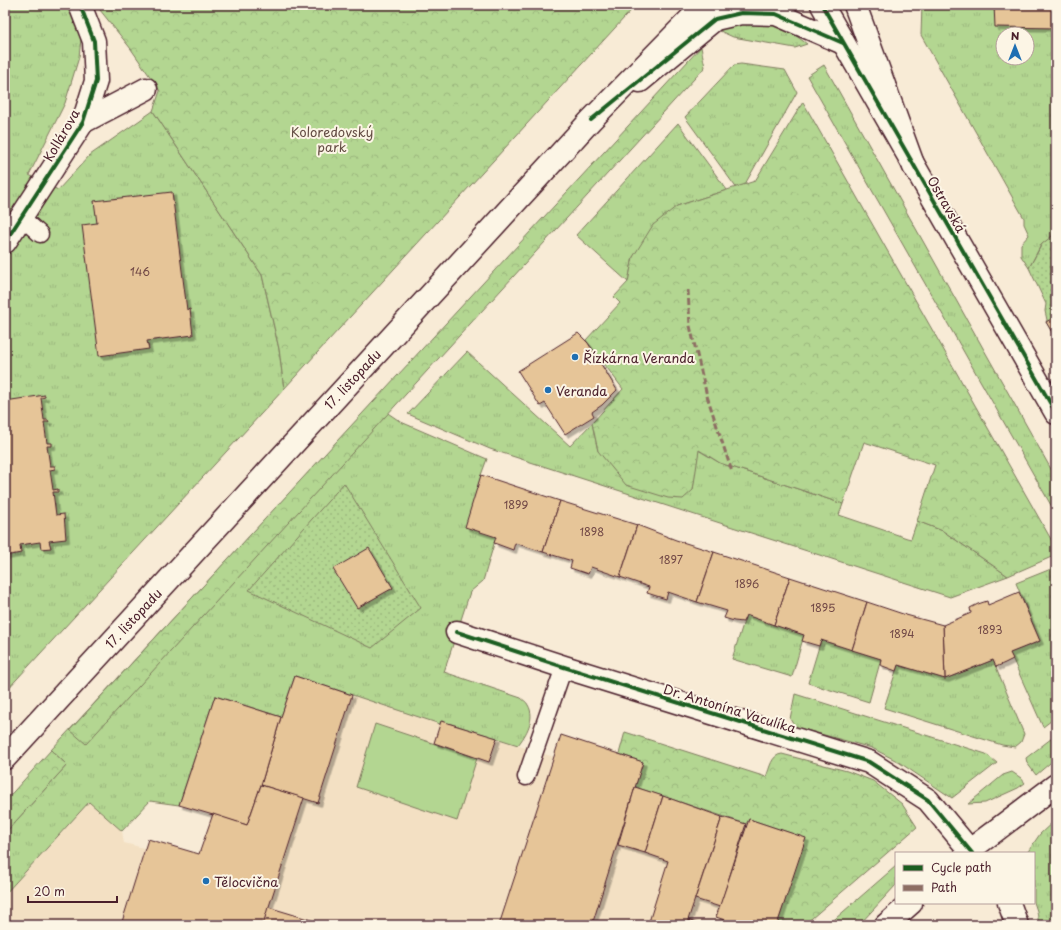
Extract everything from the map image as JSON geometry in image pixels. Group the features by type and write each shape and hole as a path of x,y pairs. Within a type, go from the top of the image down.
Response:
{"street":[{"name":"Kollárova","path":"5,242 84,122 96,81 94,41 80,5"},
{"name":"Ostravská","path":"822,5 1056,413"},
{"path":"855,5 914,167"},
{"name":"17. listopadu","path":"5,758 591,120 696,10"},
{"path":"591,120 715,19 741,13 776,14 843,43"},
{"name":"Kollárova","path":"84,122 146,89"},
{"name":"Dr. Antonína Vaculíka","path":"457,632 869,762 928,800 969,852"},
{"path":"969,852 1056,785"},
{"path":"886,925 910,904"},
{"path":"1009,904 1017,925"}],"lane":[{"path":"21,217 40,234"},
{"path":"526,777 564,667"}],"shaded area":[{"path":"295,676 440,724 441,721 554,757 561,735 615,752 643,762 635,787 746,824 749,819 806,838 777,925 5,925 5,894 89,802 122,831 124,843 144,848 148,839 199,854 212,814 179,805 215,696 281,717"}],"green space":[{"path":"8,5 65,5 72,16 81,39 79,57 65,103 29,175 58,190 90,155 153,111 262,275 279,349 284,389 5,692 5,9"},
{"name":"Koloredovský park","path":"96,5 636,5 284,389 279,349 262,275 153,111 160,91 131,49"},
{"path":"922,5 1056,5 1056,234 1041,245 1029,268 1021,256 1021,244 1029,235 1024,224 1024,218 921,35"},
{"path":"774,23 787,29 807,44 795,48 733,37 720,31 729,24"},
{"path":"701,47 705,67 86,744 70,730"},
{"path":"741,64 785,70 797,92 740,193 685,117 734,65"},
{"path":"824,65 1056,478 1056,514 807,76"},
{"path":"803,102 1056,548 1056,555 1008,576 943,531 917,521 935,465 864,442 843,504 720,463 699,450 693,490 683,499 668,498 626,485 598,451 592,423 623,389 586,340 620,303 614,297 628,282 633,257 653,225 677,206 755,181"},
{"path":"678,123 727,190 677,206 633,257 628,282 576,235"},
{"path":"1056,233 1056,339 1046,322 1046,304 1029,268 1042,244"},
{"path":"467,352 570,446 592,423 598,451 693,490 698,450 720,463 843,504 839,515 907,538 911,539 917,521 943,531 1008,576 950,597 490,449 408,414"},
{"path":"373,403 401,422 487,459 481,475 496,537 483,581 470,592 444,672 521,698 526,702 531,715 529,726 521,741 518,745 442,721 440,724 295,676 281,717 215,696 179,805 150,801 122,831 89,802 5,894 5,833 67,765 51,750"},
{"path":"344,483 421,608 372,648 249,590"},
{"path":"1056,567 1056,717 1043,727 1010,653 1040,641 1016,583"},
{"path":"746,615 804,635 792,677 732,659"},
{"path":"821,640 881,659 869,702 808,683"},
{"path":"993,660 1024,734 1021,742 1015,747 1002,745 884,708 898,665 945,679"},
{"path":"795,694 986,754 997,763 952,798 897,761 872,748 795,727 790,719"},
{"path":"375,724 477,758 457,821 356,787"},
{"path":"625,732 766,777 773,759 782,754 847,771 873,781 902,804 917,827 804,925 777,925 805,838 749,819 746,824 635,787 643,762 619,754"},
{"path":"1056,735 1056,758 1036,775 1027,763 1026,758"},
{"path":"51,750 67,765 5,833 5,801"},
{"path":"1012,772 1021,778 1025,783 1018,788 985,803 968,804 1003,775"},
{"path":"1056,819 1056,925 1039,925 1035,904 1035,852 1028,852 1040,834"},
{"path":"895,867 895,886 859,925 828,925"}],"building":[{"path":"994,5 1056,5 1056,28 1035,28 1035,26 995,27"},
{"path":"172,192 187,310 190,309 193,335 147,341 149,349 99,356 82,225 97,223 94,201"},
{"path":"1056,316 1056,339 1046,322"},
{"path":"578,333 588,343 617,390 602,405 592,412 594,416 565,434 545,403 540,406 518,371"},
{"path":"45,395 45,397 41,398 44,420 48,420 49,422 44,422 47,443 52,443 52,446 47,446 50,466 55,466 55,469 50,470 53,490 58,489 58,492 53,492 56,515 64,514 66,539 49,541 51,548 41,549 40,542 20,545 21,553 5,556 5,401"},
{"path":"481,475 560,501 543,552 515,543 513,550 494,543 496,537 465,527"},
{"path":"560,501 637,525 620,577 591,567 588,574 570,568 572,561 543,552"},
{"path":"637,525 676,540 714,552 697,602 668,592 666,599 647,593 649,587 620,577"},
{"path":"369,548 393,588 357,608 333,569"},
{"path":"714,552 790,577 774,625 746,615 743,622 734,621 724,618 727,611 697,602"},
{"path":"790,577 867,602 852,650 821,640 819,646 802,641 804,635 774,625"},
{"path":"1019,592 1040,641 1010,653 1013,659 996,667 993,660 945,679 943,625 971,613 970,608 978,604 987,601 988,605"},
{"path":"867,602 943,625 945,679 898,665 896,671 880,665 881,659 852,650"},
{"path":"295,676 352,695 318,803 261,785"},
{"path":"215,696 281,717 261,785 247,825 179,805"},
{"path":"441,721 497,738 489,762 434,743"},
{"path":"561,735 643,762 592,925 499,925"},
{"name":"Tělocvična","path":"261,785 304,798 263,925 121,925 148,839 199,854 213,814 247,825"},
{"path":"635,787 663,796 645,853 618,845"},
{"path":"663,796 722,817 688,920 702,925 648,925 668,861 645,853"},
{"path":"722,817 746,824 720,907 695,899"},
{"path":"749,819 806,838 777,925 739,925 716,917"},
{"path":"268,907 321,923 326,925 263,925"}],"marked path":[{"path":"688,290 690,326 707,396 732,472"}],"cycle path":[{"path":"5,242 83,122 96,81 94,41 80,5"},
{"path":"822,5 1056,413"},
{"path":"591,120 715,19 741,13 776,14 843,43"},
{"path":"457,632 869,762 928,800 971,852"}],"place":[{"name":"Řízkárna Veranda","path":"575,357"},
{"name":"Veranda","path":"548,390"},
{"name":"Tělocvična","path":"206,881"}]}
